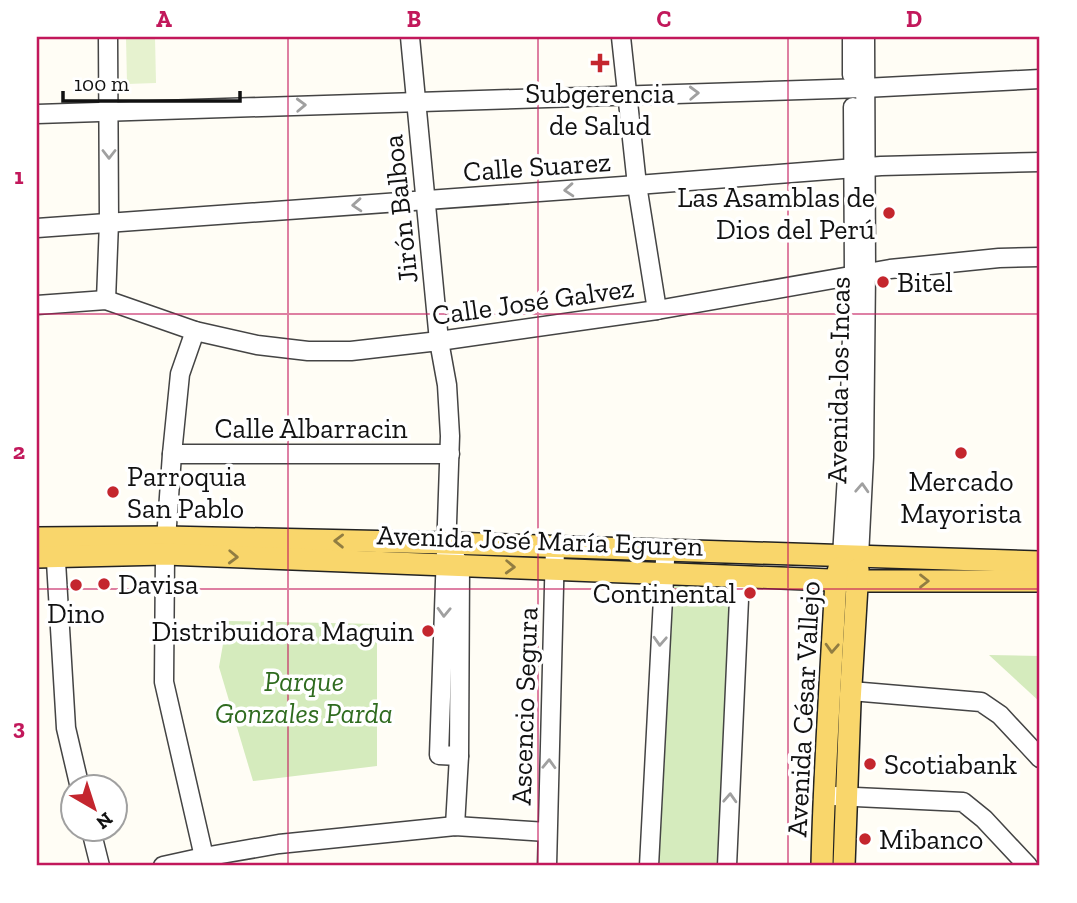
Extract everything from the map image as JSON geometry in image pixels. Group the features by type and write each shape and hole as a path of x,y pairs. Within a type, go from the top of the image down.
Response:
{"main road":[{"name":"Avenida José María Eguren","path":"46,547 446,543 1040,562"},
{"name":"Avenida José María Eguren","path":"166,546 453,566 846,580 1040,581"},
{"name":"Avenida César Vallejo","path":"822,866 824,795 846,580 851,556"},
{"name":"Avenida César Vallejo","path":"844,866 851,691 846,580"}],"street":[{"path":"106,300 109,222 108,37"},
{"name":"Jirón Balboa","path":"410,37 439,341 447,385 450,454 446,543 453,566 439,755 459,756 455,826"},
{"path":"621,37 637,185 657,310"},
{"name":"Avenida los Incas","path":"851,556 864,457 858,88 852,37"},
{"name":"Avenida los Incas","path":"858,88 864,37"},
{"path":"37,114 858,88 1040,79"},
{"name":"Calle Suarez","path":"37,228 859,168 1040,162"},
{"name":"Calle José Galvez","path":"37,305 106,300 195,331 257,345 308,351 351,351 657,310 890,269 999,258 1040,257"},
{"path":"195,331 180,374 172,454 166,546 164,681 204,857"},
{"name":"Calle Albarracin","path":"172,454 450,454"},
{"path":"46,547 65,728 76,774"},
{"name":"Ascencio Segura","path":"547,866 555,547"},
{"path":"649,866 666,550"},
{"path":"727,866 740,576"},
{"path":"851,691 981,702 1000,715 1040,758"},
{"path":"824,795 963,802 984,819 1028,866"},
{"path":"163,866 279,844 455,826 547,832"},
{"path":"94,844 100,866"}],"green space":[{"path":"126,37 155,37 156,83 127,84"},
{"path":"674,582 736,584 720,866 659,866"},
{"name":"Parque Gonzales Parda","path":"227,621 377,624 377,766 253,781 219,667"},
{"path":"989,655 1040,656 1040,702"}],"place":[{"name":"Subgerencia de Salud","path":"600,63"},
{"name":"Las Asamblas de Dios del Perú","path":"889,213"},
{"name":"Bitel","path":"883,282"},
{"name":"Mercado Mayorista","path":"961,453"},
{"name":"Parroquia San Pablo","path":"113,492"},
{"name":"Davisa","path":"104,584"},
{"name":"Dino","path":"76,585"},
{"name":"Continental","path":"750,593"},
{"name":"Distribuidora Maguin","path":"428,631"},
{"name":"Scotiabank","path":"870,764"},
{"name":"Mibanco","path":"865,839"}]}
